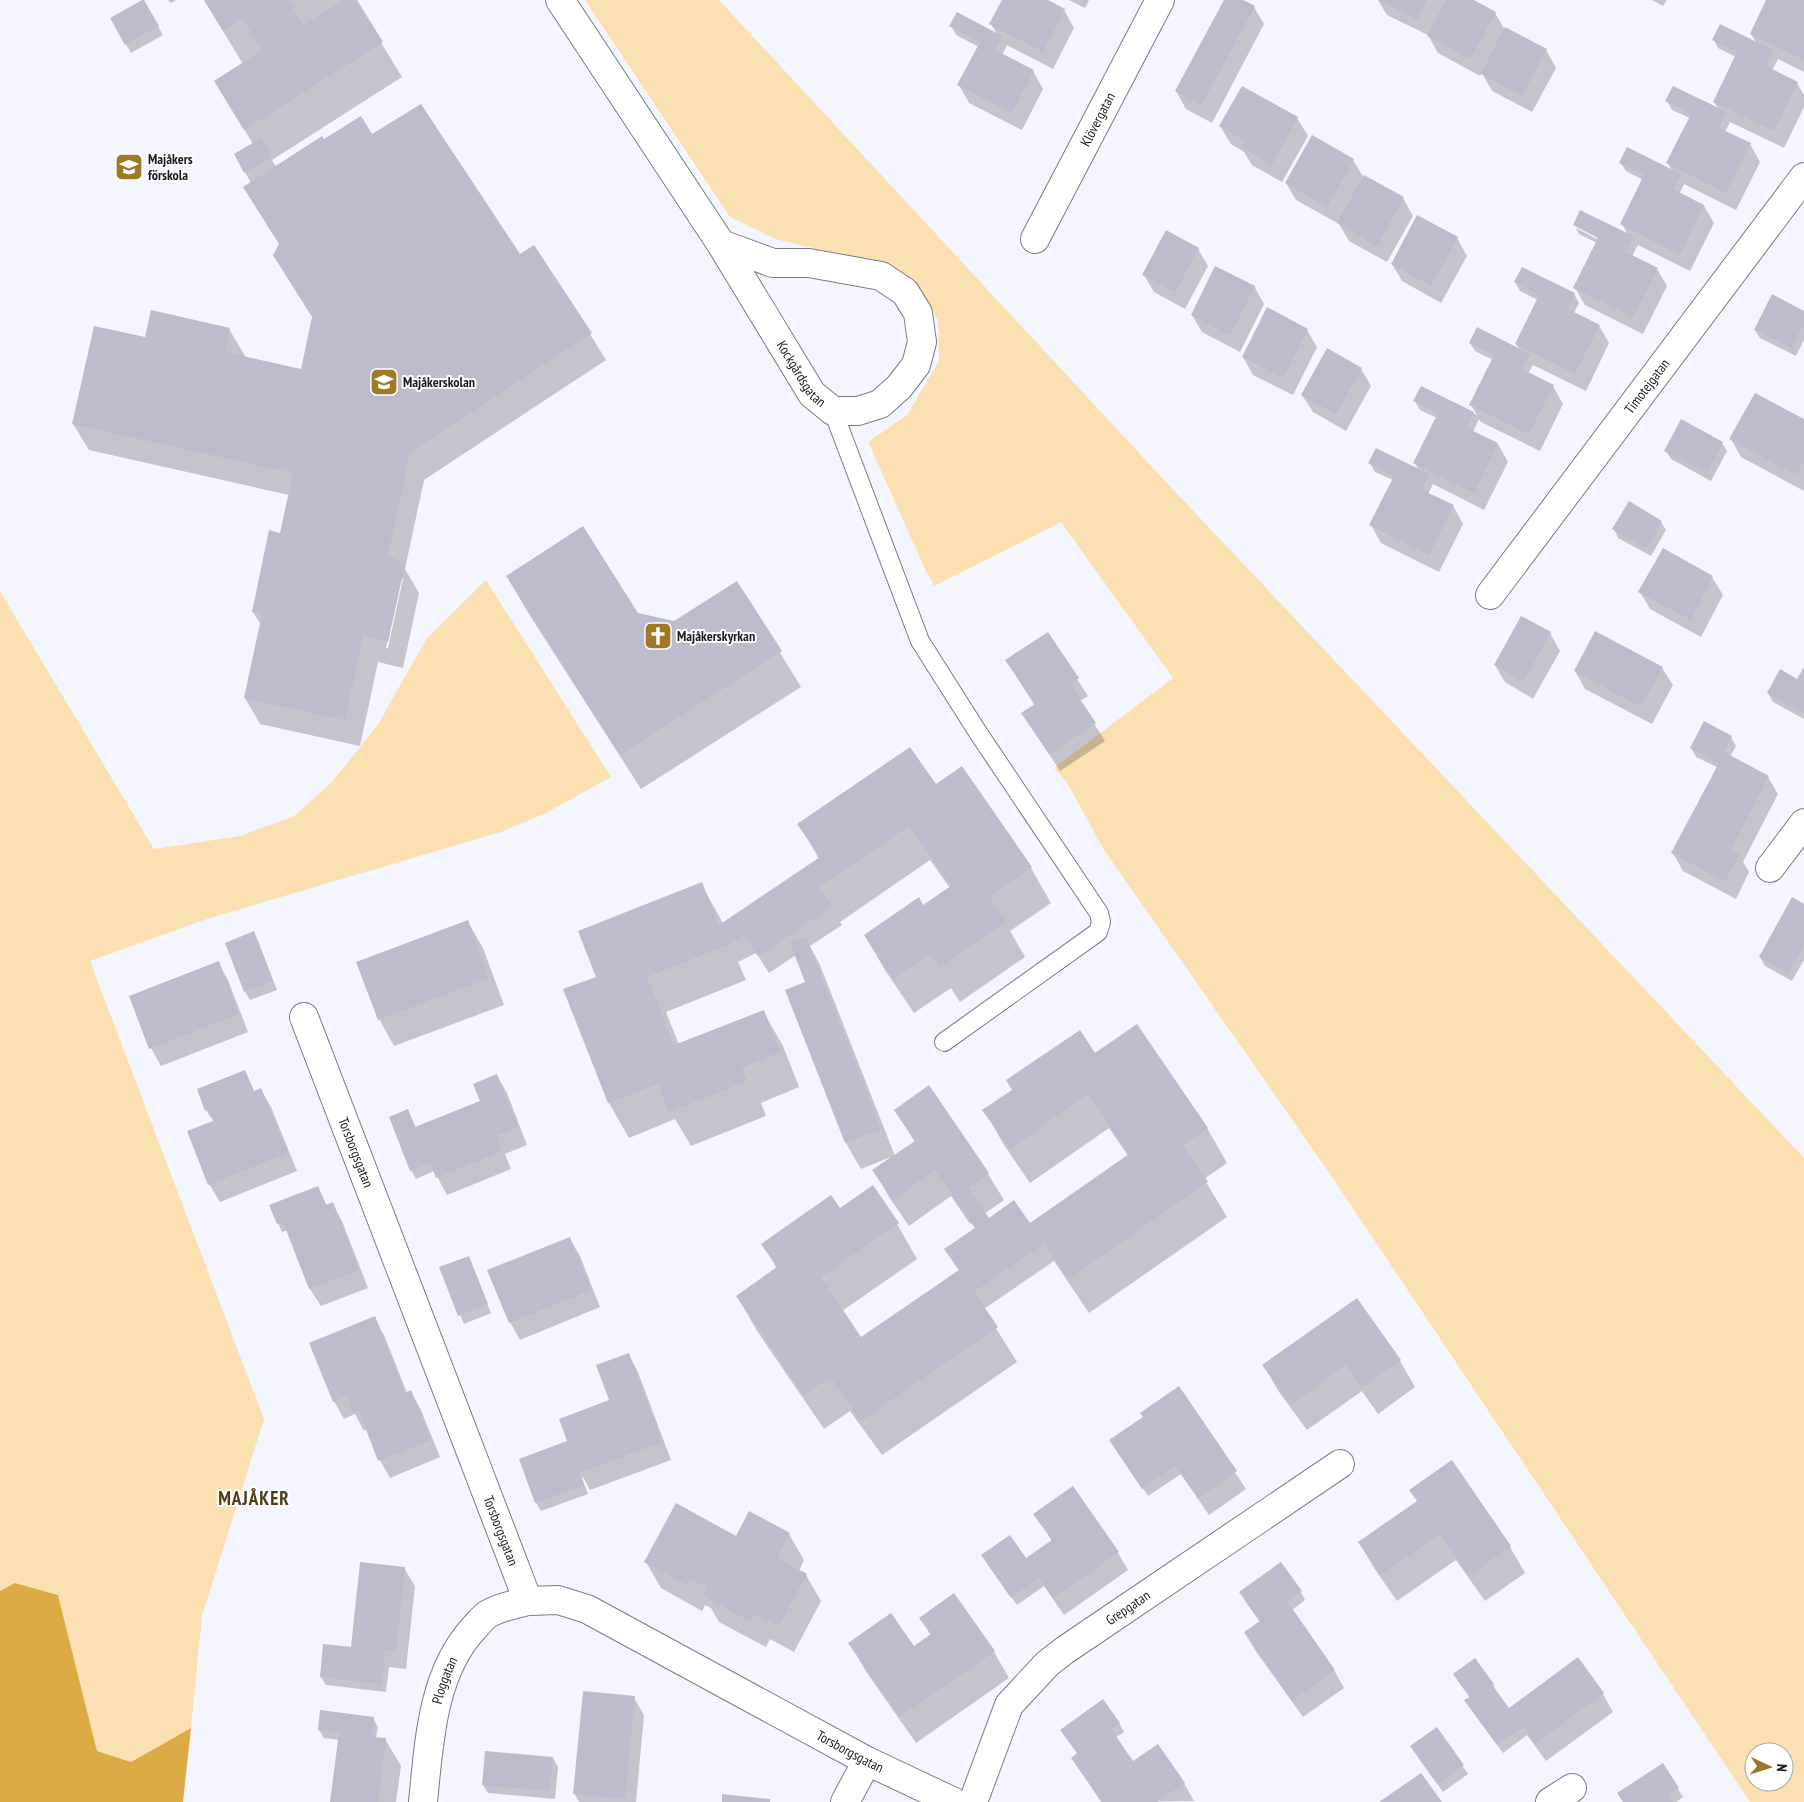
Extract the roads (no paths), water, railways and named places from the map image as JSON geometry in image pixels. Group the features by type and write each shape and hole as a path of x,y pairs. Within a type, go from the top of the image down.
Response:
{"street":[{"name":"Kockgårdsgatan","path":"560,0 721,244 812,394 833,411 858,411 880,404 899,387 916,365 922,342 918,313 905,292 881,276 809,263 772,263 721,244"},
{"name":"Klövergatan","path":"1035,239 1160,0"},
{"name":"Timotejgatan","path":"1490,594 1804,177"},
{"path":"1770,868 1804,823"},
{"name":"Torsborgsgatan","path":"304,1017 528,1601 558,1600 587,1609 867,1761 954,1802"},
{"name":"Grepgatan","path":"973,1802 1009,1705 1047,1664 1340,1464"},
{"name":"Ploggatan","path":"423,1802 431,1728 452,1658 468,1634 487,1615 508,1606 528,1601"},
{"path":"845,1802 867,1761"}],"lane":[{"path":"833,411 920,641 977,731 1100,913 1101,922 1098,932 944,1042"}],"place":[{"name":"Majåkers förskola","path":"129,167"},
{"name":"Majåkerskolan","path":"384,382"},
{"name":"Majåkerskyrkan","path":"658,636"}],"district":[{"name":"MAJÅKER","path":"254,1498"}]}
